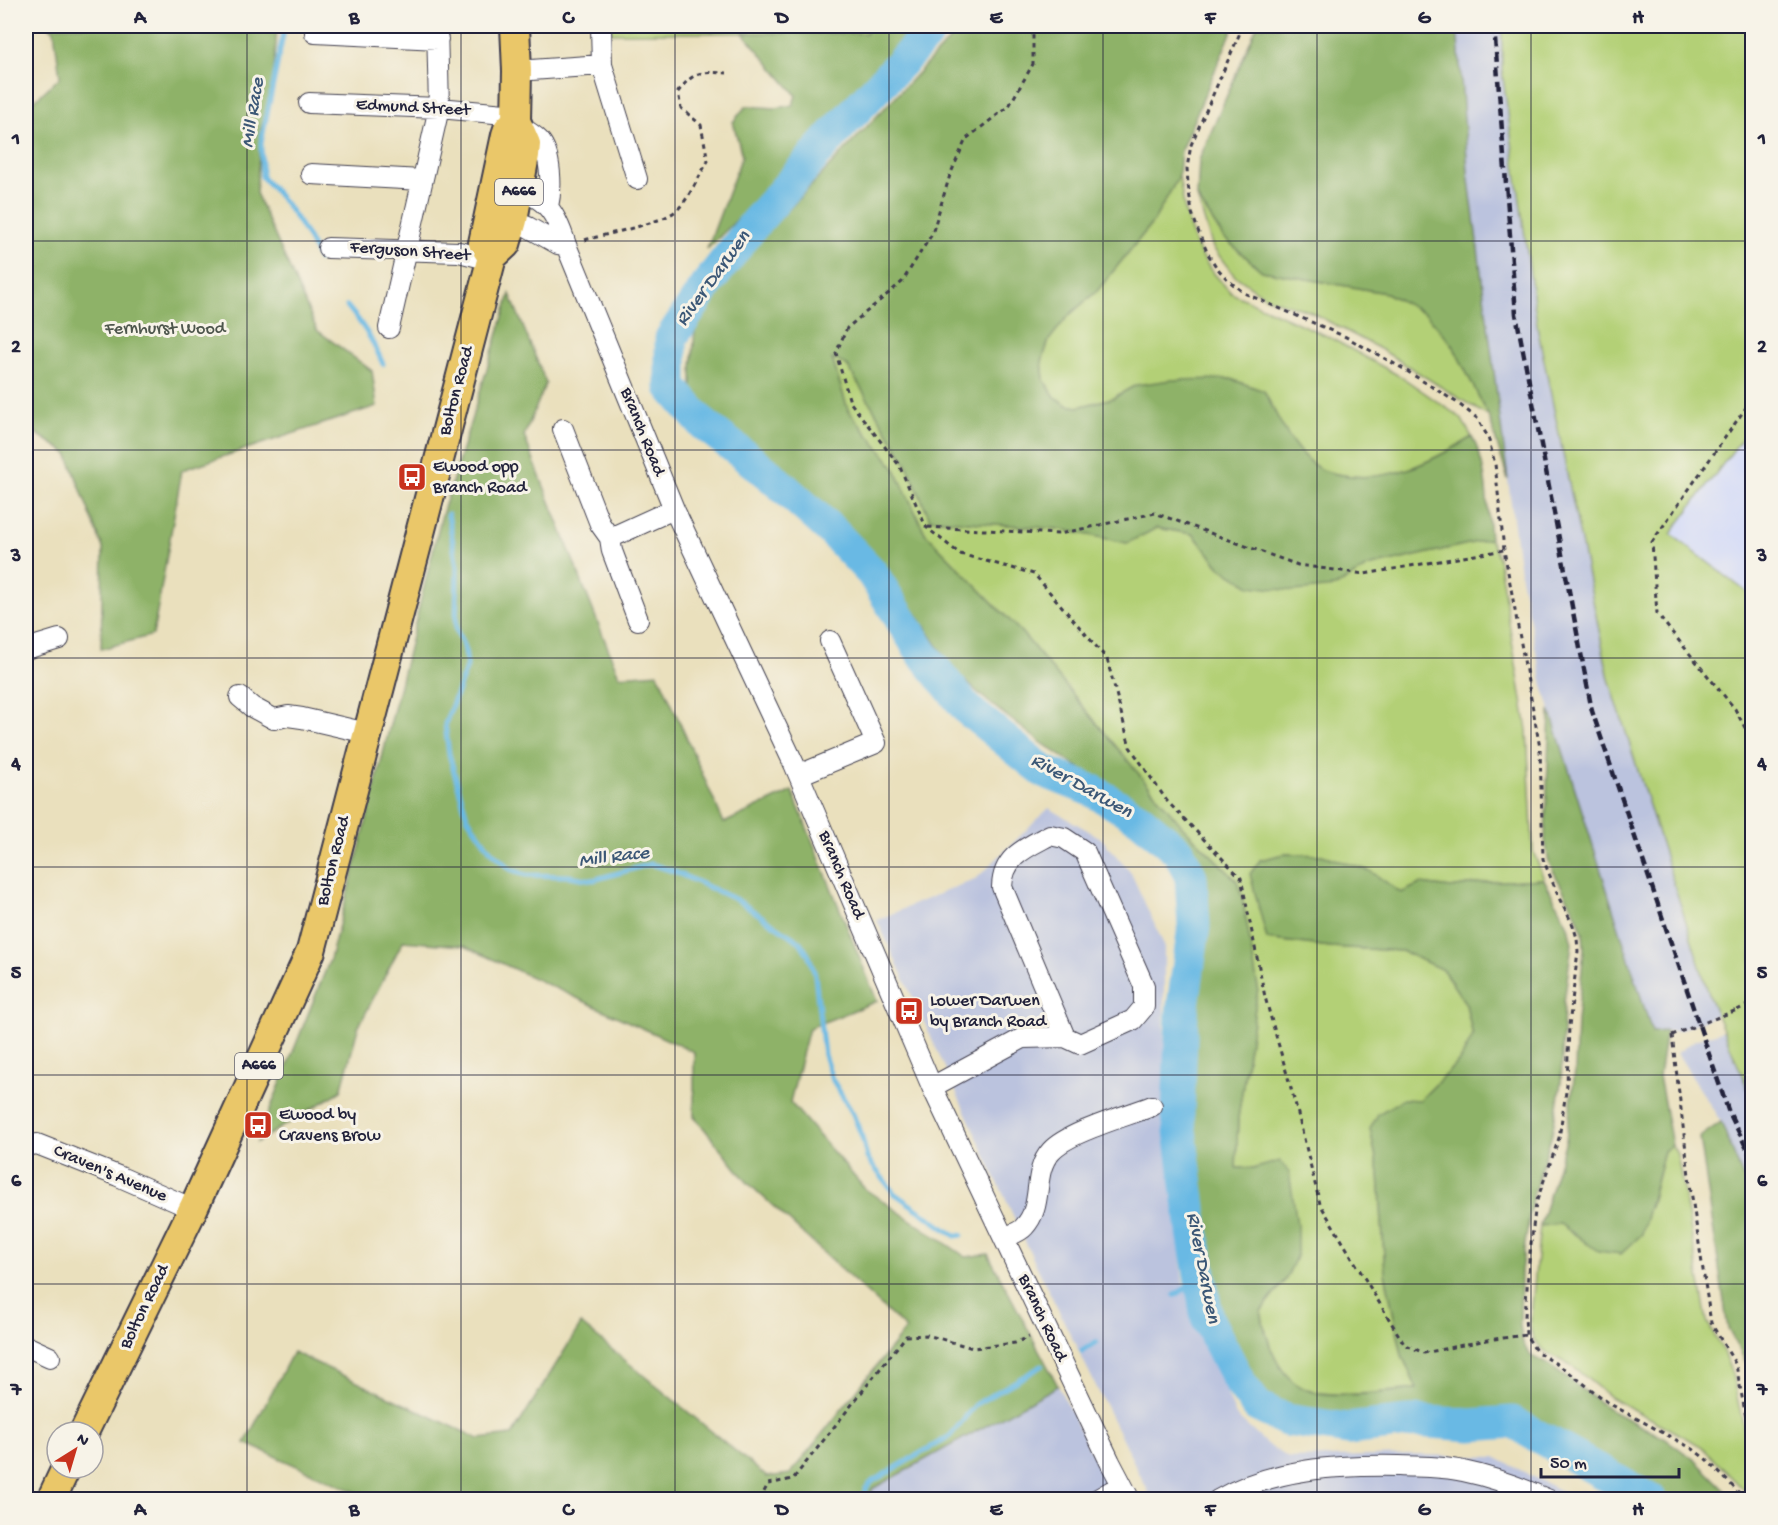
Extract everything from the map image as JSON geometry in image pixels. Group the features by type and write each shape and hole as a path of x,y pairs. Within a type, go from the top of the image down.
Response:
{"highway":[{"name":"Bolton Road","path":"90,1420 193,1209 311,951 492,259 506,244 502,217 508,186 506,135 516,120 515,26"},
{"path":"51,1500 60,1480"}],"street":[{"path":"600,26 603,65 637,179"},
{"path":"315,33 437,32 439,108 389,328"},
{"path":"517,71 603,65"},
{"name":"Edmund Street","path":"309,103 439,108 516,120"},
{"path":"516,120 540,141 551,175 548,207"},
{"path":"311,174 422,180"},
{"name":"Branch Road","path":"508,186 534,196 555,215 674,509 798,775 932,1087 1126,1492"},
{"path":"502,217 540,233 558,244 566,245"},
{"name":"Ferguson Street","path":"328,248 459,252 492,259"},
{"path":"563,429 600,524 610,538 612,551 638,620"},
{"path":"610,538 674,509"},
{"path":"26,649 59,639"},
{"path":"798,775 876,742 830,641"},
{"path":"240,697 252,707 274,719 293,717 367,733"},
{"path":"932,1087 1023,1038 1065,1037 1080,1044 1133,1020 1144,1007 1144,986 1085,852 1064,838 1050,835 1017,853 1002,874 1002,887 1065,1037"},
{"path":"1004,1238 1023,1229 1033,1214 1041,1163 1063,1140 1152,1107"},
{"name":"Craven's Avenue","path":"26,1146 37,1144 193,1209"},
{"path":"26,1346 50,1357"},
{"path":"1218,1500 1228,1494 1289,1473 1333,1466 1434,1467 1463,1471 1528,1490 1549,1500"},
{"path":"1096,1500 1126,1492"}],"path":[{"path":"729,26 729,33"},
{"path":"1033,26 1033,64 1009,106 966,139 950,176 932,234 902,282 847,328 836,352 850,402 899,465 926,527 960,554 1034,574 1107,659 1130,747 1167,801 1241,878 1264,997 1296,1106 1320,1204 1404,1344 1424,1353 1487,1340 1526,1335"},
{"path":"1243,26 1191,145 1187,168 1192,213 1208,254 1228,280 1244,293 1356,342 1456,402 1477,418 1488,437 1496,464 1504,550 1539,748 1543,859 1573,925 1578,951 1569,1026 1567,1085 1559,1138 1536,1203 1529,1260 1526,1335 1536,1351 1566,1370 1610,1404 1693,1449 1746,1500"},
{"path":"566,245 644,224 656,223 678,210 708,161 701,125 681,108 678,92 688,78 703,72 727,73"},
{"path":"1752,399 1652,542 1657,614 1735,709 1752,741"},
{"path":"926,527 1059,534 1155,513 1298,565 1364,574 1504,550"},
{"path":"1752,1003 1672,1035 1690,1184 1711,1323 1736,1365 1752,1449"},
{"path":"760,1500 768,1484 793,1479 906,1336 927,1335 973,1348 1016,1343 1047,1329"}],"shaded area":[{"path":"1457,26 1524,26 1724,1012 1681,1030 1652,1033 1543,686 1520,572 1468,172"},
{"path":"1752,425 1752,596 1671,534"},
{"path":"1049,808 1101,838 1131,873 1164,945 1164,1086 1183,1283 1236,1416 1268,1445 1289,1458 1414,1455 1495,1457 1571,1496 1582,1490 1592,1499 1152,1499 1035,1263 877,920 977,878"},
{"path":"1744,1023 1752,1075 1752,1200 1721,1122 1677,1053 1695,1040"},
{"path":"1058,1386 1115,1499 871,1500 872,1489"}],"green space":[{"name":"Fernhurst Wood","path":"48,26 277,26 273,88 261,130 256,193 317,330 372,371 377,406 182,470 153,635 101,649 103,548 67,453 26,427 26,108 60,77 54,30"},
{"path":"610,26 867,26 867,33 610,33"},
{"path":"867,26 920,26 781,182 745,212 707,249 742,156 733,122 746,106 776,108 793,105 796,95 743,33 867,33"},
{"path":"959,26 1234,26 1181,150 1179,176 1153,222 1098,290 1067,317 1049,340 1042,361 1044,380 1055,397 1067,405 1078,407 1113,398 1136,385 1171,380 1231,379 1264,391 1296,447 1306,459 1325,471 1360,477 1394,473 1426,462 1472,437 1484,473 1490,539 1367,567 1335,587 1294,591 1250,586 1221,568 1193,534 1157,528 1127,543 1060,529 930,519 906,462 847,365 832,359 848,410 894,467 925,533 1022,633 1182,826 1237,881 1242,896 1258,988 1238,1118 1236,1168 1256,1168 1280,1161 1289,1172 1297,1224 1297,1255 1286,1279 1261,1311 1273,1354 1284,1373 1292,1381 1311,1391 1340,1395 1417,1389 1402,1355 1385,1273 1379,1172 1370,1129 1378,1114 1403,1099 1420,1100 1461,1059 1473,1036 1466,1004 1443,970 1402,951 1331,947 1267,939 1250,874 1260,860 1285,854 1322,855 1370,871 1401,893 1420,884 1451,888 1487,882 1544,879 1568,926 1572,943 1564,1002 1561,1083 1552,1134 1532,1199 1521,1270 1520,1326 1523,1343 1531,1356 1547,1364 1612,1411 1664,1438 1695,1460 1734,1499 1659,1499 1514,1416 1347,1421 1281,1409 1259,1397 1239,1372 1223,1332 1187,1109 1201,939 1200,886 1186,853 1161,823 1039,741 956,673 877,556 833,511 741,441 692,395 696,316 750,250 953,36"},
{"path":"1257,26 1457,26 1468,172 1508,480 1489,417 1452,344 1426,314 1386,293 1262,271 1223,237 1197,197 1199,160"},
{"path":"1502,26 1752,26 1752,425 1671,534 1752,596 1752,1099 1711,1001 1609,679 1538,331 1502,70"},
{"path":"1179,176 1185,212 1195,244 1210,269 1231,293 1329,337 1403,378 1461,418 1472,437 1441,455 1410,468 1394,473 1360,477 1330,472 1311,463 1285,432 1264,391 1231,379 1136,385 1113,398 1078,407 1067,405 1055,397 1044,380 1042,361 1049,340 1067,317 1098,290 1153,222"},
{"path":"1197,197 1223,237 1262,271 1386,293 1426,314 1452,344 1489,417 1382,350 1309,311 1267,298 1234,275 1213,248"},
{"path":"510,294 546,383 524,436 619,676 658,673 724,823 792,791 877,1001 809,1028 790,1102 865,1189 966,1257 988,1254 1058,1386 872,1489 871,1499 575,1500 570,1496 563,1500 371,1499 245,1443 293,1352 479,1439 512,1435 581,1324 767,1477 790,1474 906,1329 747,1182 694,1116 694,1052 464,946 403,941 358,1028 341,1091 257,1142 330,959 441,518"},
{"path":"832,358 847,365 906,462 930,519 1060,529 1127,543 1157,528 1193,534 1221,568 1335,587 1367,567 1490,539 1498,557 1527,730 1533,851 1544,879 1487,882 1451,888 1420,884 1401,893 1370,871 1322,855 1285,854 1260,860 1267,939 1331,947 1402,951 1443,970 1466,1004 1473,1036 1461,1059 1420,1100 1370,1129 1379,1172 1385,1273 1402,1355 1417,1389 1325,1394 1301,1387 1284,1373 1278,1364 1269,1343 1261,1311 1286,1279 1256,1168 1236,1168 1238,1118 1258,988 1237,881 1182,826 1022,633 925,533 894,467 848,410"},
{"path":"1550,710 1652,1032 1666,1031 1659,1076 1672,1145 1664,1151 1642,1234 1621,1254 1598,1251 1560,1224 1540,1226 1566,1140 1575,1071 1584,949 1583,932 1549,863 1545,840"},
{"path":"1721,1122 1752,1200 1752,1373 1728,1329 1700,1137"},
{"path":"1672,1145 1677,1154 1707,1321 1732,1374 1752,1465 1752,1498 1701,1446 1610,1397 1573,1367 1546,1352 1533,1339 1530,1327 1540,1226 1560,1224 1573,1232 1650,1208 1664,1151"}],"waterway":[{"name":"Mill Race","path":"285,26 261,143 262,177 294,216 319,260"},
{"name":"River Darwen","path":"933,26 755,223 708,283 671,338 671,387 702,423 766,472 831,530 872,573 922,653 968,710 1043,771 1093,791 1139,818 1179,852 1191,877 1194,926 1182,1013 1178,1115 1193,1231 1207,1318 1240,1383 1257,1406 1286,1420 1348,1429 1416,1421 1471,1425 1512,1422 1651,1500"},
{"name":"Mill Race","path":"347,306 368,334 383,364"},
{"name":"Mill Race","path":"448,514 457,567 456,629 465,650 467,666 445,724 449,754 467,817 490,850 510,869 526,875 569,876 593,880 651,864 673,871 737,900 800,942 809,956 815,975 824,1055 832,1079 853,1114 867,1158 894,1193 955,1236 962,1235"},
{"path":"1175,1295 1201,1279"},
{"path":"1082,1351 1096,1342"},
{"path":"865,1500 866,1488 873,1481 950,1436 976,1404 1042,1366"}],"railway":[{"path":"1494,26 1516,314 1592,711 1728,1110 1752,1159"}],"place":[{"name":"Ewood opp Branch Road","path":"412,477"},
{"name":"Lower Darwen by Branch Road","path":"909,1011"},
{"name":"Ewood by Cravens Brow","path":"258,1125"}]}
